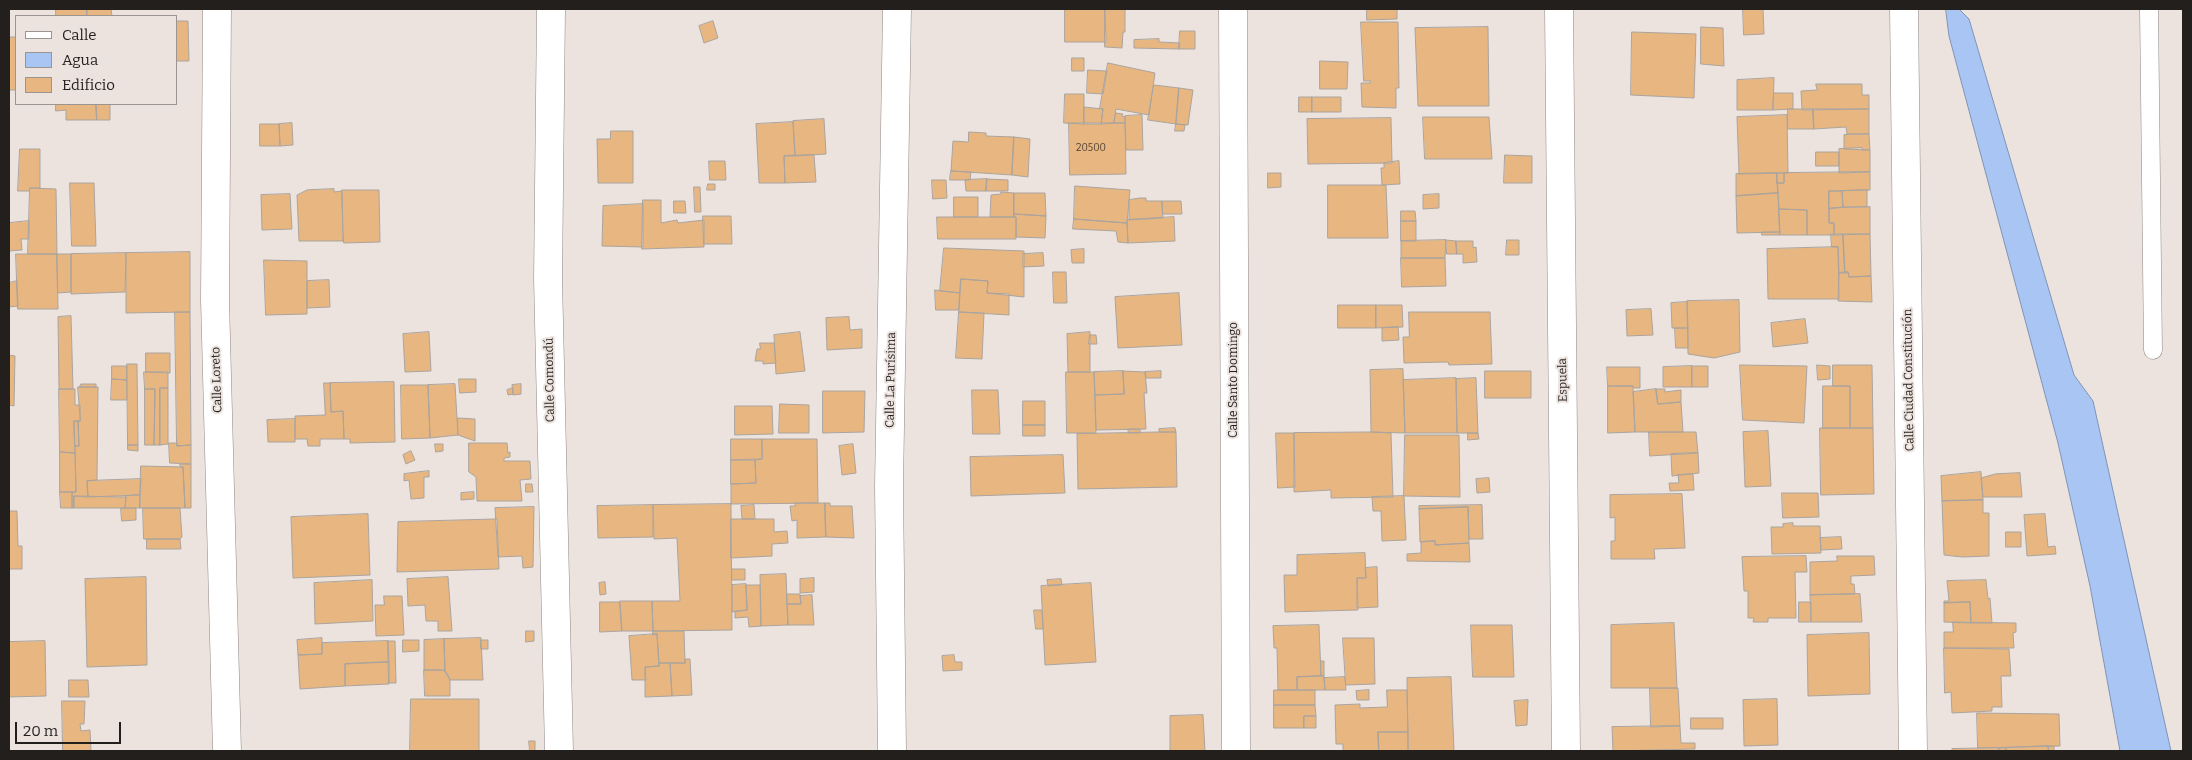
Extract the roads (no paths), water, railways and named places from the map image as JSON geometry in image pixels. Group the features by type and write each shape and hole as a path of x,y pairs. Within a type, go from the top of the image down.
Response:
{"street":[{"name":"Calle Loreto","path":"217,9 215,300 227,751"},
{"name":"Calle Comondú","path":"551,9 548,279 559,751"},
{"name":"Calle La Purísima","path":"892,751 889,486 897,9"},
{"name":"Calle Santo Domingo","path":"1233,9 1236,751"},
{"name":"Espuela","path":"1559,9 1566,751"},
{"name":"Calle Ciudad Constitución","path":"1904,9 1913,751"}],"lane":[{"path":"2149,9 2153,350"}],"water":[{"path":"1946,9 1959,9 1969,19 2074,375 2093,401 2171,751 2120,751 2090,586 2058,443 1949,36"}]}
